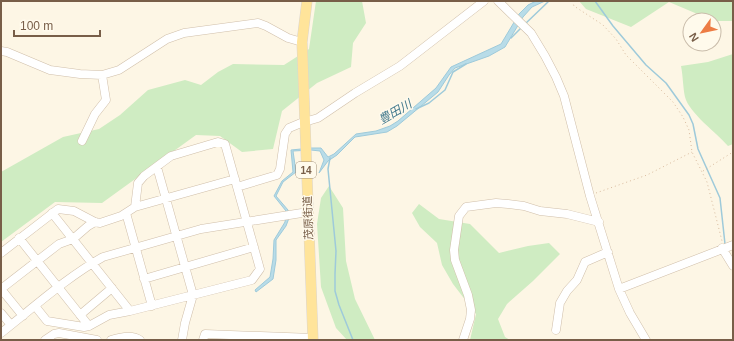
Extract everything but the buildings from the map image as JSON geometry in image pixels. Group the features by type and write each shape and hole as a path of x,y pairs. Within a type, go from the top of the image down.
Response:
{"main road":[{"name":"茂原街道","path":"307,1 302,42 313,339"}],"street":[{"path":"1,253 52,213 58,210 69,210 95,222 107,222 135,207 236,183 277,175 280,169 286,131 301,123 318,118 329,112 355,93 400,66 484,1"},
{"path":"498,1 531,33 546,56 564,96 590,196 619,289 630,313 646,340"},
{"path":"1,51 7,52 50,70 102,75 119,70 167,39 184,33 258,23 288,38 302,42"},
{"path":"82,140 94,114 106,100 102,75"},
{"path":"36,306 47,321 84,327 89,326 109,315 152,306 252,280 260,270 225,144 218,142 171,156 144,176 138,183 135,207"},
{"path":"157,167 193,295 182,340"},
{"path":"463,340 470,319 471,310 468,295 455,260 454,250 459,216 466,207 508,204 524,206 540,211 567,214 598,222"},
{"path":"1,333 92,263 103,257 201,229 308,212"},
{"path":"52,213 130,311"},
{"path":"126,213 152,306"},
{"path":"23,316 1,289 59,244 72,239 95,222"},
{"path":"19,238 89,326"},
{"path":"619,289 733,245"},
{"path":"144,279 254,247"},
{"path":"722,248 733,266"},
{"path":"556,330 560,303 567,291 577,280 585,262 608,252"},
{"path":"80,315 112,288"},
{"path":"1,313 11,326"},
{"path":"44,340 54,334 59,333 97,340"},
{"path":"203,340 206,334 313,339"},
{"path":"111,340 120,337 136,337 140,340"}],"path":[{"path":"572,1 574,6 603,25 616,39 633,63 673,102 683,116 689,130 692,152 703,171 707,182 722,239 722,248"},
{"path":"590,196 647,175 692,152"},
{"path":"703,171 733,152"}],"green space":[{"path":"316,1 362,1 366,23 353,43 351,67 317,83 282,111 273,149 242,152 220,136 196,135 102,203 55,202 1,242 1,172 63,137 99,129 120,115 148,90 185,80 201,85 218,72 233,64 284,65 309,49"},
{"path":"579,1 733,1 733,21 722,21 722,12 693,12 669,2 631,27 586,9"},
{"path":"733,54 733,144 728,146 692,110 684,93 681,66 708,62"},
{"path":"329,186 343,208 346,261 355,299 375,340 347,340 336,328 321,287 317,224 321,198"},
{"path":"419,204 439,219 470,224 499,253 549,243 560,254 507,304 498,319 505,337 510,340 470,340 476,314 453,284 442,265 437,243 420,227 412,213"}],"water":[{"path":"536,1 545,1 532,7 523,17 505,47 489,56 455,68 438,92 397,126 387,132 355,137 337,155 328,161 319,173 324,160 320,151 293,151 296,172 283,182 276,196 288,210 289,218 286,226 276,240 276,260 273,279 256,292 255,290 270,277 274,240 285,222 286,211 274,196 282,181 293,172 291,150 321,148 328,157 334,154 356,134 376,131 390,126 398,121 436,88 451,67 501,44 519,14 528,5"}],"waterway":[{"name":"豊田川","path":"525,24 549,1"},
{"path":"595,1 613,26 646,65 666,83 689,115 693,124 698,149 720,198 725,244"},
{"name":"豊田川","path":"511,38 521,28"},
{"name":"豊田川","path":"416,109 429,103 445,90 453,72 466,64"},
{"name":"豊田川","path":"330,158 328,169 336,251 335,291 353,340"}]}
